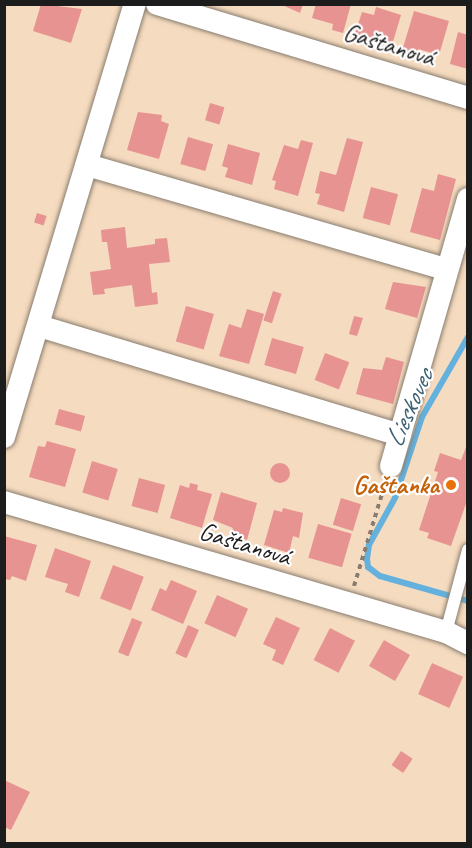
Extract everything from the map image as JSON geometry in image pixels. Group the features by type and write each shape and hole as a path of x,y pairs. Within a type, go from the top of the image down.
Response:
{"street":[{"path":"4,437 135,4"},
{"name":"Gaštanová","path":"157,4 468,98"},
{"path":"87,165 447,269"},
{"path":"391,466 468,199"},
{"path":"39,326 400,435"},
{"name":"Gaštanová","path":"4,502 446,632 468,643"}],"lane":[{"path":"446,632 468,550"}],"path":[{"path":"348,604 391,466"}],"building":[{"path":"41,4 82,9 71,43 33,31"},
{"path":"280,4 303,4 300,13"},
{"path":"316,4 351,4 343,33 332,30 333,24 312,18"},
{"path":"376,7 401,15 392,45 354,37 362,12 374,15"},
{"path":"414,11 449,21 439,55 418,49 416,55 402,51"},
{"path":"458,32 468,35 468,69 450,64"},
{"path":"210,103 224,107 219,124 205,120"},
{"path":"138,112 162,115 161,121 169,124 159,159 127,150"},
{"path":"188,137 213,144 205,171 180,164"},
{"path":"347,138 363,142 344,212 317,204 320,194 315,193 320,171 336,175"},
{"path":"301,140 313,143 298,196 274,189 276,181 272,180 284,145 298,149"},
{"path":"228,144 260,153 252,185 225,177 228,168 222,166"},
{"path":"438,174 456,179 440,240 410,232 422,188 434,191"},
{"path":"371,187 398,194 390,225 363,218"},
{"path":"37,213 47,216 44,225 34,223"},
{"path":"125,227 127,248 155,244 155,239 167,238 170,262 149,264 152,293 157,292 158,304 135,307 132,285 104,289 105,294 93,295 90,272 111,269 107,242 102,242 101,230"},
{"path":"393,282 426,287 417,318 385,309"},
{"path":"273,291 282,294 272,323 263,320"},
{"path":"186,306 214,314 204,350 176,342"},
{"path":"247,309 264,314 249,364 219,356 229,324 241,328"},
{"path":"354,316 363,318 357,336 349,334"},
{"path":"272,338 304,347 296,374 264,365"},
{"path":"325,353 349,362 339,389 315,380"},
{"path":"386,357 404,362 393,404 356,394 363,368 382,370"},
{"path":"59,409 85,416 81,431 55,424"},
{"path":"47,441 76,449 65,487 29,477 38,446 45,447"},
{"name":"Gaštanka","path":"468,442 468,498 451,546 427,538 429,533 419,530 438,472 434,471 440,453 461,460"},
{"path":"92,461 118,469 108,500 82,493"},
{"path":"276,463 284,463 290,469 290,477 284,483 276,483 270,477 270,469"},
{"path":"139,478 165,485 158,513 131,506"},
{"path":"190,483 198,485 197,490 212,494 202,528 170,518 180,485 189,488"},
{"path":"221,492 257,503 247,540 231,535 233,528 213,520"},
{"path":"341,498 361,504 353,531 333,525"},
{"path":"283,508 303,513 299,538 293,536 289,553 264,545 274,510 282,512"},
{"path":"318,524 352,534 342,567 308,558"},
{"path":"4,536 37,545 26,581 12,576 10,580 4,579"},
{"path":"55,548 91,561 79,597 65,592 68,584 45,577"},
{"path":"113,565 144,577 131,610 100,599"},
{"path":"171,580 197,591 183,624 151,610 160,588 166,591"},
{"path":"217,595 248,609 235,637 204,623"},
{"path":"276,617 300,628 283,665 272,660 276,650 263,644"},
{"path":"132,618 142,622 128,656 118,652"},
{"path":"188,625 199,630 186,658 175,653"},
{"path":"330,628 355,641 339,673 314,660"},
{"path":"384,640 410,655 395,681 369,666"},
{"path":"432,663 463,677 449,708 418,694"},
{"path":"401,751 413,759 403,773 391,765"},
{"path":"4,780 30,792 11,830 4,827"}],"waterway":[{"name":"Lieskovec","path":"468,337 422,417 395,498 369,545 367,559 368,567 380,576 468,601"}],"place":[{"name":"Gaštanka","path":"451,485"}]}
